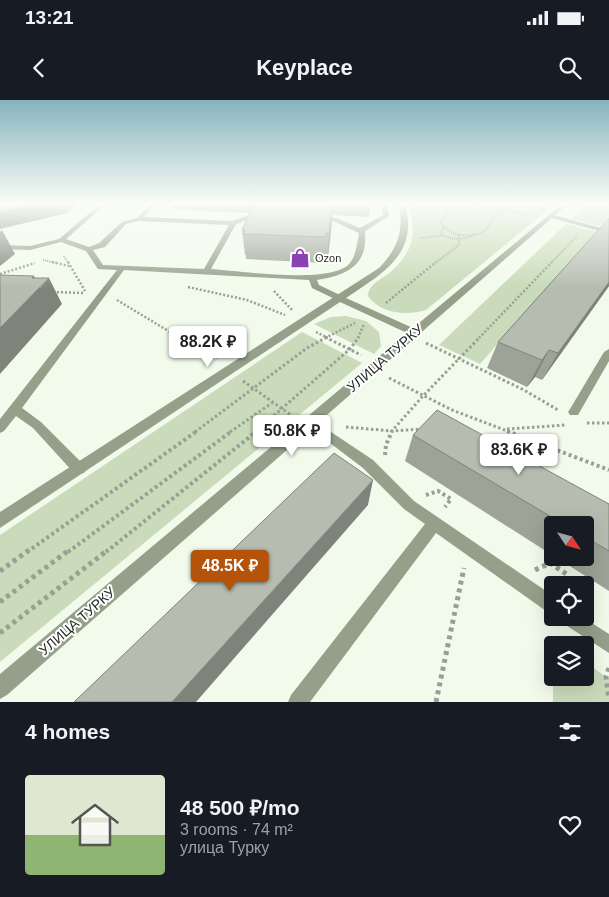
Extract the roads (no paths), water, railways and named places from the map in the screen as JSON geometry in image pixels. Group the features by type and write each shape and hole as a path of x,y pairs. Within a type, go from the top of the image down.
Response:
{"street":[{"path":"0,521 382,270 399,249 405,232"},
{"name":"УЛИЦА ТУРКУ","path":"0,688 532,232"},
{"path":"339,298 414,333"}],"lane":[{"path":"0,247 30,248 58,241 69,232"},
{"path":"58,241 89,249 102,245 115,232"},
{"path":"206,271 228,232"},
{"path":"89,249 101,267 312,278 331,275 345,270 355,263 360,254 362,232"},
{"path":"0,428 122,268"},
{"path":"312,278 315,286 339,298"},
{"path":"569,413 609,352"},
{"path":"14,409 37,425 78,470"},
{"path":"310,422 368,464 409,505 438,518 468,546 544,599"},
{"path":"298,702 438,518"},
{"path":"582,626 609,644"}],"place":[{"name":"Ozon","path":"300,258"}]}
